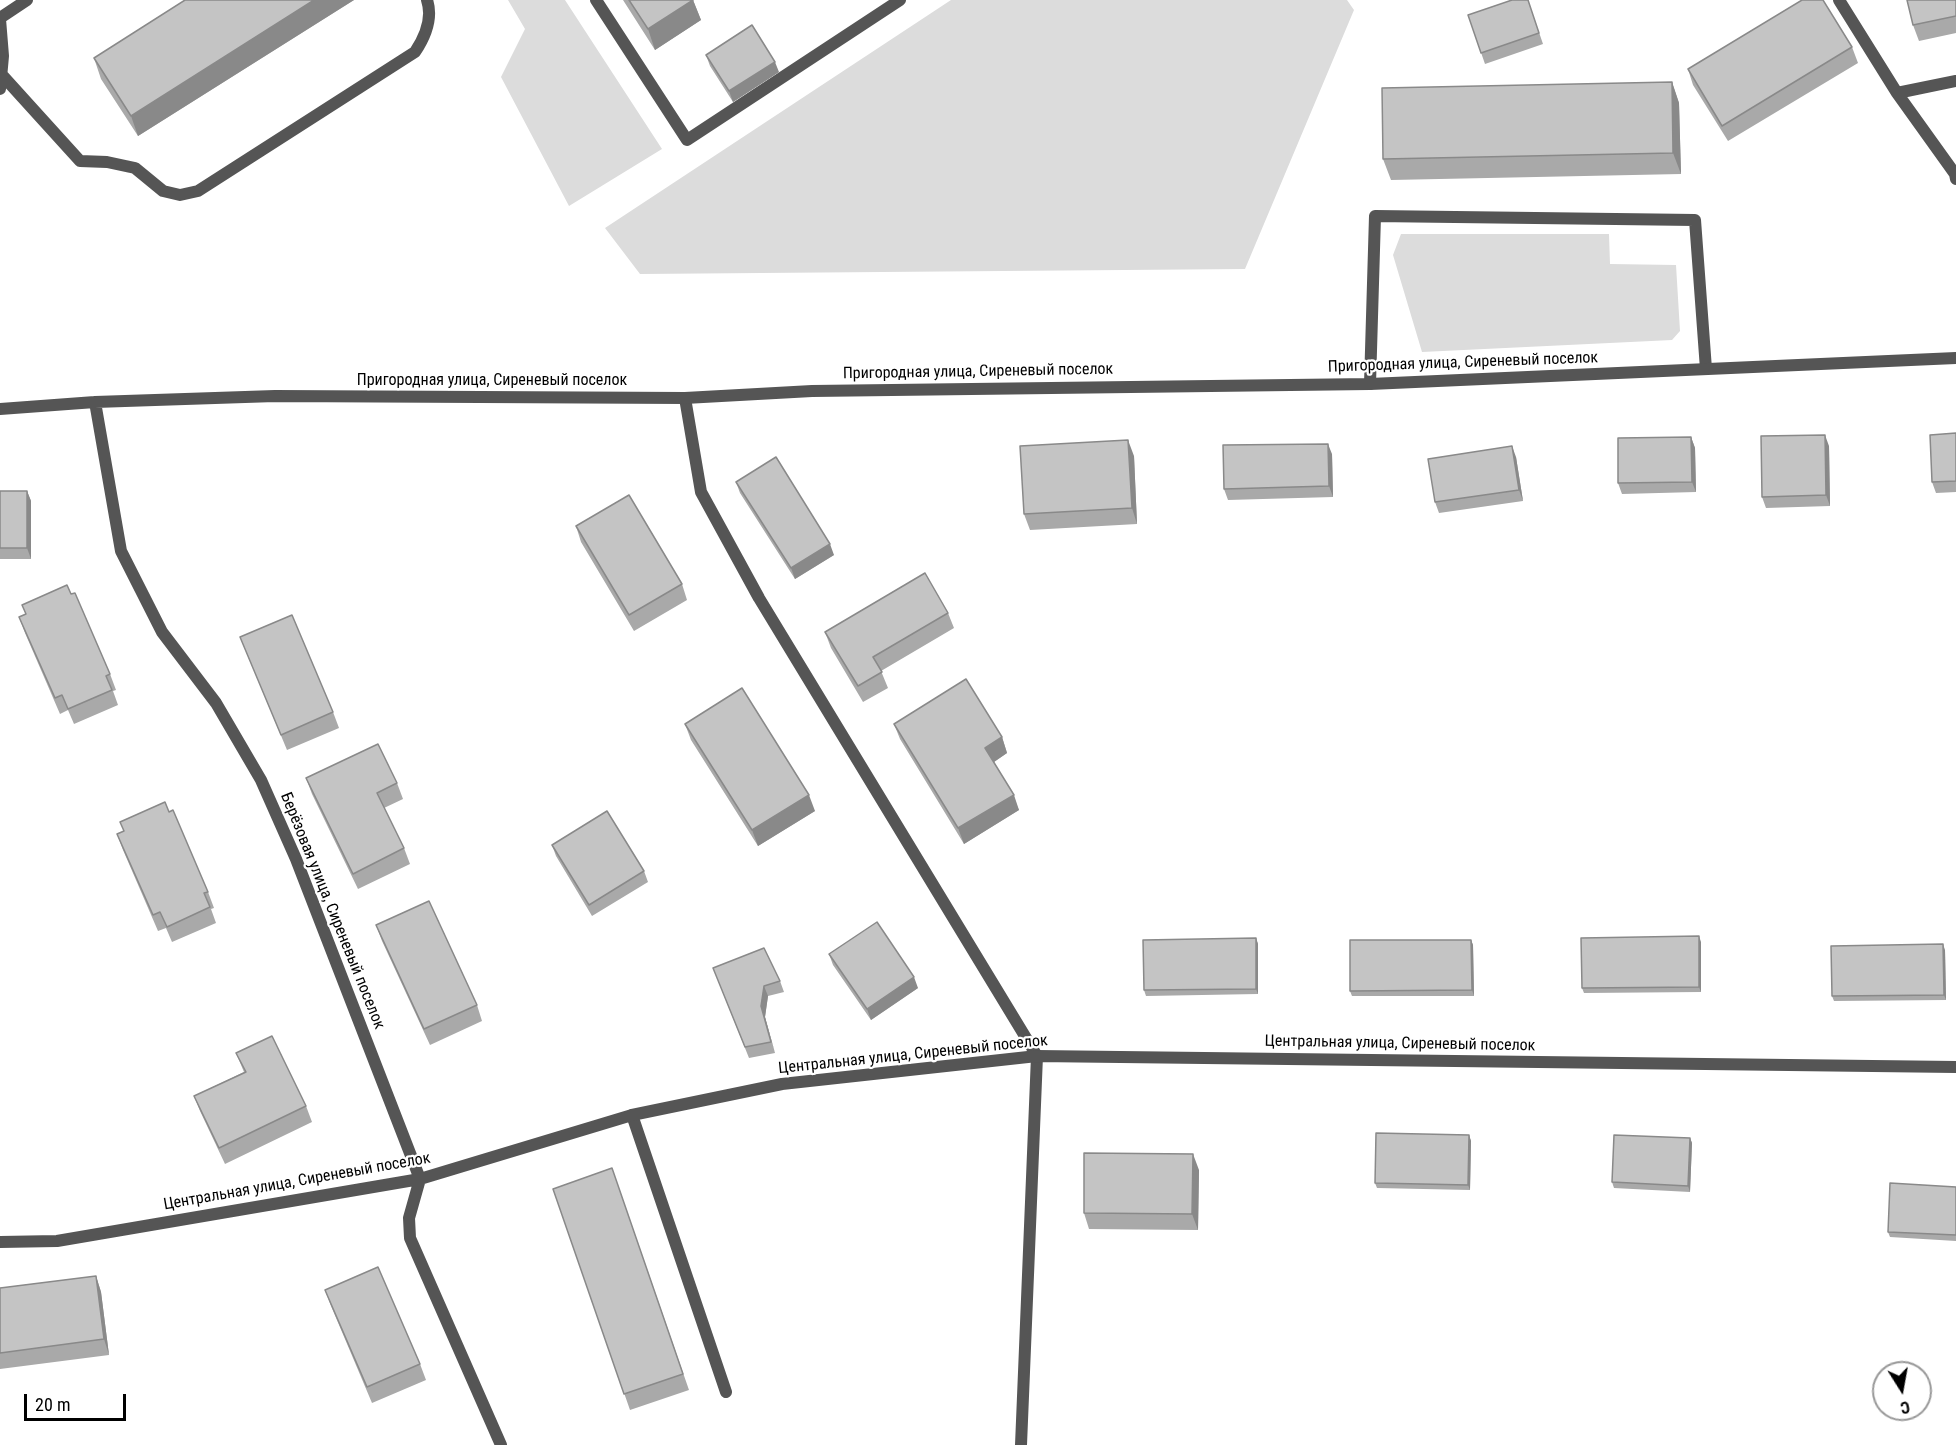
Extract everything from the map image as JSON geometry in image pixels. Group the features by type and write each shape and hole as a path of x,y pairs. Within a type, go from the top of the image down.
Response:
{"street":[{"path":"0,89 3,76 3,56 0,19 27,0"},
{"path":"3,76 80,161 107,162 135,168 163,191 180,195 198,191 415,52 423,40 430,11 427,0"},
{"path":"596,0 687,140 900,0"},
{"path":"1839,0 1897,93 1956,178"},
{"path":"1897,93 1956,81"},
{"path":"1370,384 1375,216 1695,220 1706,369"},
{"name":"Пригородная улица, Сиреневый поселок","path":"0,409 95,402 275,396 685,398 812,391 1370,384 1956,358"},
{"path":"685,398 701,492 759,598 1037,1056 1021,1445"},
{"name":"Берёзовая улица, Сиреневый поселок","path":"95,402 121,551 162,632 216,703 261,780 296,859 420,1179"},
{"name":"Центральная улица, Сиреневый поселок","path":"0,1242 57,1241 420,1179 632,1115 782,1084 1037,1056 1956,1067"},
{"path":"632,1115 726,1392"},
{"path":"420,1179 409,1218 410,1238 501,1445"}],"shaded area":[{"path":"508,0 565,0 662,149 569,206 501,77 525,29"},
{"path":"951,0 1347,0 1354,10 1245,269 640,274 605,228"},
{"path":"1401,234 1609,234 1610,264 1676,265 1680,331 1672,340 1422,352 1393,255"}],"building":[{"path":"185,0 314,0 131,116 94,58"},
{"path":"629,0 693,0 648,29"},
{"path":"1512,0 1528,0 1539,33 1481,53 1468,15"},
{"path":"1802,0 1823,0 1852,47 1722,126 1688,69"},
{"path":"1907,0 1956,0 1956,16 1913,25"},
{"path":"752,25 775,62 729,91 706,55"},
{"path":"1672,82 1673,153 1383,159 1382,88"},
{"path":"1956,433 1956,481 1932,482 1930,435"},
{"path":"1825,435 1826,495 1762,497 1761,436"},
{"path":"1691,437 1692,482 1618,483 1618,438"},
{"path":"1128,440 1132,508 1024,514 1020,446"},
{"path":"1328,444 1329,486 1224,489 1223,445"},
{"path":"1512,446 1519,490 1435,502 1428,459"},
{"path":"776,457 830,544 791,568 736,482"},
{"path":"0,491 27,491 27,548 0,548"},
{"path":"629,495 682,584 629,615 576,526"},
{"path":"925,573 948,613 873,657 882,672 858,686 825,632"},
{"path":"67,585 71,594 75,593 110,674 106,676 112,690 68,709 62,695 55,698 19,617 26,614 22,605"},
{"path":"292,615 333,712 281,735 240,637"},
{"path":"966,679 1002,737 985,748 1014,795 958,828 894,724"},
{"path":"742,688 809,795 752,830 685,724"},
{"path":"378,744 397,783 377,793 404,848 353,874 306,778"},
{"path":"165,802 169,812 173,810 208,892 204,893 210,907 167,927 160,912 153,915 117,834 124,831 120,822"},
{"path":"607,811 644,871 589,905 552,845"},
{"path":"429,901 477,1005 424,1029 376,925"},
{"path":"877,922 914,977 867,1009 829,954"},
{"path":"1699,936 1699,987 1582,988 1581,938"},
{"path":"1256,938 1256,989 1144,990 1143,940"},
{"path":"1350,940 1471,940 1472,990 1350,991"},
{"path":"1943,944 1944,995 1832,996 1831,946"},
{"path":"764,948 780,981 764,986 761,1006 771,1042 745,1047 713,968"},
{"path":"272,1036 306,1106 219,1148 194,1096 246,1072 236,1053"},
{"path":"1376,1133 1469,1135 1468,1185 1375,1183"},
{"path":"1614,1135 1690,1138 1688,1186 1612,1182"},
{"path":"1084,1153 1193,1154 1192,1214 1084,1213"},
{"path":"612,1168 683,1374 624,1394 553,1189"},
{"path":"1890,1183 1956,1187 1956,1235 1888,1232"},
{"path":"378,1267 420,1364 367,1387 325,1290"},
{"path":"96,1276 104,1339 0,1353 0,1288"}]}
